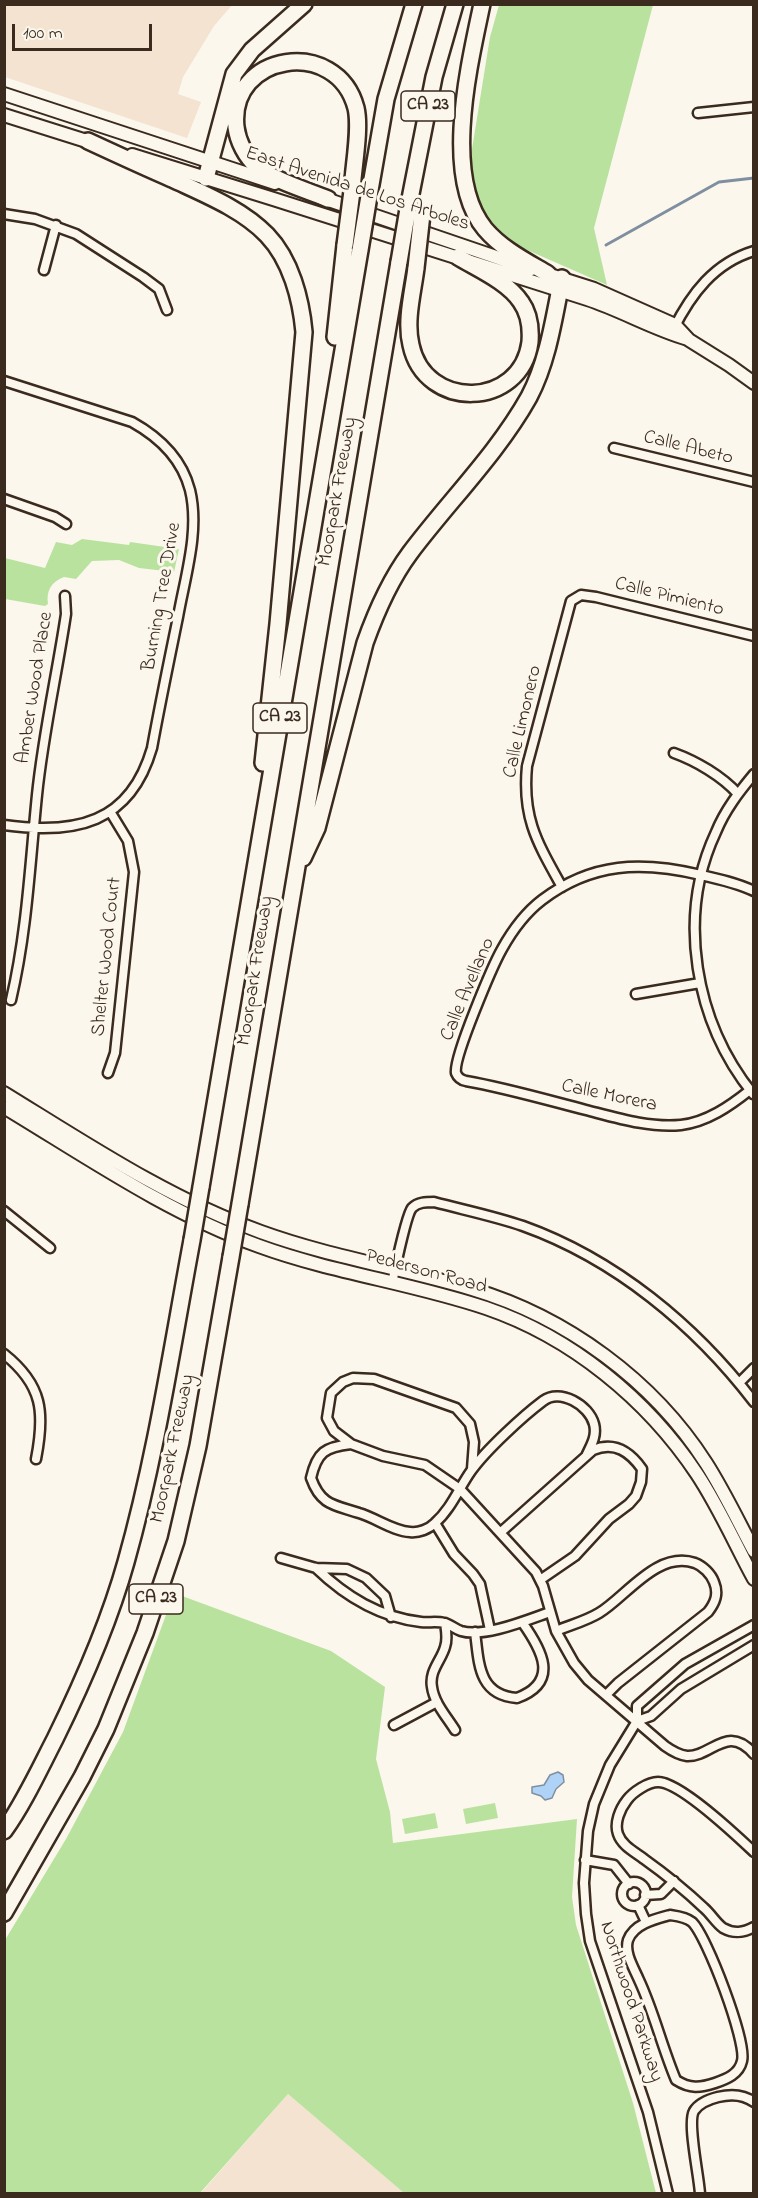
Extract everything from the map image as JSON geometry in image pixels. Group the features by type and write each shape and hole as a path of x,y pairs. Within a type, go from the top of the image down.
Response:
{"highway":[{"path":"208,170 234,74 252,50 304,4"},
{"name":"Moorpark Freeway","path":"4,1832 39,1771 78,1691 104,1629 126,1564 148,1478 192,1240 322,465 352,247 369,196 386,99 414,4"},
{"name":"Moorpark Freeway","path":"4,1913 82,1777 101,1739 126,1684 176,1541 198,1446 231,1257 399,262 415,211 417,171 434,77 455,4"},
{"path":"294,877 317,828 364,643 387,590 408,554 515,420 529,396 543,362 557,281 500,244 484,228 471,208 465,188 461,156 469,67 482,4"},
{"path":"328,199 261,170 251,160 239,139 236,111 243,92 254,78 274,65 293,61 310,63 331,72 346,86 353,100 357,120 352,190 352,247"},
{"path":"88,141 215,199 251,222 267,235 282,257 299,297 303,314 304,332 278,624 245,928"},
{"path":"415,211 416,267 410,336 418,364 433,381 445,388 468,394 486,392 507,382 522,365 530,344 528,318 524,306 516,295 458,257"}],"street":[{"name":"East Avenida de Los Arboles","path":"4,94 208,170 458,257 557,281"},
{"path":"698,113 753,107"},
{"name":"East Avenida de Los Arboles","path":"4,115 88,141 328,199 557,281 601,304 673,330 753,383"},
{"path":"4,214 35,219 76,234 159,289 167,310"},
{"path":"44,270 56,225"},
{"path":"673,330 699,286 724,264 753,251"},
{"name":"Burning Tree Drive","path":"4,381 132,422 141,427 164,444 176,459 189,489 194,516 152,748 136,786 121,805 111,813 73,826 34,829 4,825"},
{"name":"Calle Abeto","path":"614,448 753,482"},
{"path":"4,499 55,517 66,524"},
{"name":"Calle Pimiento","path":"576,597 581,595 596,597 753,636"},
{"name":"Amber Wood Place","path":"11,1000 30,887 37,794 66,614 65,596"},
{"name":"Calle Limonero","path":"562,887 536,841 527,812 525,789 527,766 566,617 571,601 576,597"},
{"path":"674,753 689,758 738,794"},
{"path":"752,1093 733,1068 712,1022 700,983 694,927 701,875 716,831 753,774"},
{"name":"Shelter Wood Court","path":"108,1073 115,1053 134,872 128,841 111,813"},
{"name":"Calle Avellano","path":"458,1075 457,1061 462,1045 501,951 517,926 530,912 541,901 562,887 597,871 645,865 679,869 724,880 753,891"},
{"path":"636,994 700,983"},
{"name":"Calle Morera","path":"458,1075 466,1082 646,1124 683,1125 720,1112 752,1093"},
{"name":"Pederson Road","path":"4,1093 138,1174 219,1215 257,1231 301,1245 472,1289 526,1310 578,1338 625,1372 648,1393 691,1442 720,1486 753,1551"},
{"name":"Pederson Road","path":"4,1107 140,1189 219,1230 298,1259 458,1300 513,1319 570,1349 603,1373 661,1427 697,1474 753,1580"},
{"path":"392,1283 406,1219 412,1208 422,1202 434,1202 523,1226 584,1254 654,1300 701,1342 739,1383 753,1402"},
{"path":"4,1211 50,1248"},
{"path":"4,1354 26,1374 37,1395 42,1416 42,1430 36,1459"},
{"path":"739,1383 753,1368"},
{"path":"472,1469 474,1442 470,1424 456,1408 374,1379 353,1378 343,1382 331,1393 327,1418 330,1426 351,1444 383,1456 424,1465 460,1489 501,1532 526,1559 540,1580 556,1631 574,1663 588,1680 665,1746 679,1754 695,1755 715,1744 731,1741 744,1744 753,1754"},
{"path":"351,1444 334,1446 318,1457 311,1478 322,1498 334,1506 358,1512 410,1532 426,1529 435,1523 472,1469 489,1450 545,1399 558,1396 574,1401 588,1411 595,1433 587,1454"},
{"path":"501,1532 587,1454 598,1448 614,1446 621,1448 635,1459 642,1469 636,1496 609,1519 575,1556 540,1580"},
{"path":"435,1523 454,1554 480,1584 490,1630"},
{"path":"281,1558 316,1569 347,1569 366,1578 385,1596 392,1617"},
{"path":"556,1631 599,1613 641,1578 668,1564 682,1561 698,1564 710,1575 715,1583 717,1594 708,1612 606,1695"},
{"path":"316,1569 352,1599 392,1617 445,1623 462,1631 490,1630 550,1612"},
{"path":"475,1632 483,1679 495,1692 517,1698 534,1690 540,1681 544,1666 542,1654 536,1642 522,1622"},
{"path":"445,1623 447,1640 434,1668 431,1683 437,1702 455,1730"},
{"name":"Northwood Parkway","path":"668,2193 648,2112 590,1941 585,1904 585,1860 588,1831 594,1804 614,1758 637,1720 637,1706 685,1664 753,1625"},
{"name":"Northwood Parkway","path":"637,1720 651,1716 681,1689 753,1645"},
{"path":"394,1725 437,1702"},
{"path":"753,1852 730,1829 688,1797 662,1783 651,1784 640,1789 628,1799 619,1814 617,1831 624,1844 674,1881 721,1927 734,1932 746,1931 753,1927"},
{"path":"585,1860 614,1865 629,1884"},
{"path":"645,1895 661,1894 674,1881"},
{"path":"635,1882 642,1886 645,1895 644,1900 638,1905 631,1905 623,1898 622,1890 635,1882"},
{"path":"638,1905 646,1922"},
{"path":"670,1916 683,1917 692,1922 715,1964 742,2041 743,2059 738,2071 726,2080 703,2088 686,2086 676,2080 651,2006 629,1959 628,1939 646,1922 670,1916"},
{"path":"700,2193 699,2172 691,2126 695,2109 705,2102 726,2095 740,2096 753,2102"}],"shaded area":[{"path":"5,4 232,5 214,26 183,77 178,94 201,102 187,138 5,77"},
{"path":"288,2094 404,2193 200,2194"}],"green space":[{"path":"499,5 653,5 594,228 607,285 518,246 496,230 479,206 471,179 472,149 490,37"},
{"path":"82,539 129,545 130,542 179,549 174,572 139,568 119,560 92,561 76,579 64,577 53,584 48,595 48,604 45,606 5,599 5,558 45,568 56,542 72,545"},
{"path":"174,1593 331,1651 385,1687 376,1759 390,1812 393,1843 577,1819 572,1897 576,1925 633,2103 656,2193 404,2193 288,2094 200,2193 5,2193 5,1940 66,1839 123,1732"},
{"path":"495,1803 498,1818 466,1824 463,1809"},
{"path":"435,1813 438,1828 405,1834 402,1819"}],"water":[{"path":"558,1772 563,1775 564,1782 556,1789 552,1798 545,1800 532,1793 532,1787 544,1785 550,1775"}],"waterway":[{"path":"606,245 719,182 754,178"}]}
